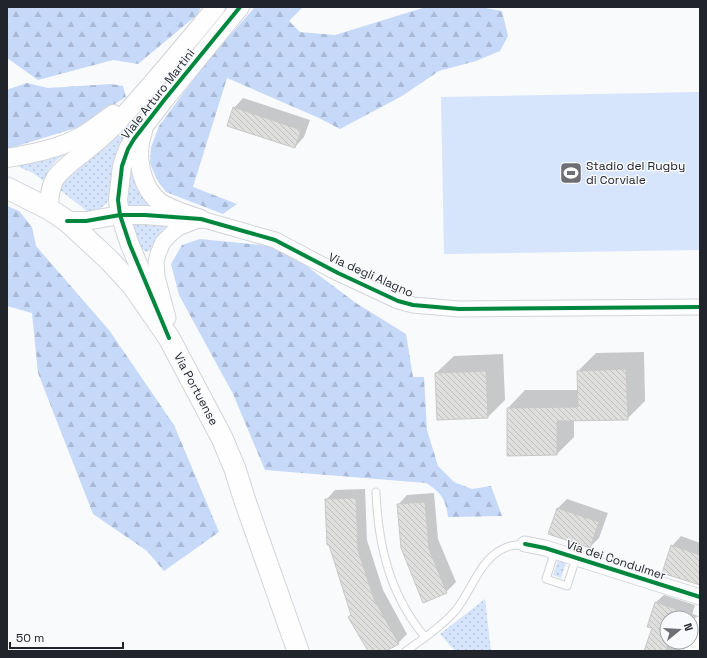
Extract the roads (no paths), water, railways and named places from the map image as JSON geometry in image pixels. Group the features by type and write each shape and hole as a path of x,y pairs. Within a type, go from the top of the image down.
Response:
{"main road":[{"name":"Via Portuense","path":"7,188 49,209 67,221 124,276 169,338 225,444 298,651"}],"street":[{"name":"Viale Arturo Martini","path":"49,209 50,194 54,180 67,166 99,140 144,94 216,7"},
{"name":"Viale Arturo Martini","path":"169,338 130,245 120,215 119,193 122,166 130,145 149,119 240,7"},
{"name":"Viale Arturo Martini","path":"7,158 45,150 71,141 88,132 144,94"},
{"name":"Viale Arturo Martini","path":"149,119 142,135 139,148 140,166 146,184 157,199 162,203 201,219"},
{"name":"Via degli Alagno","path":"67,221 86,221 120,215 145,215 201,219 275,240 338,273 398,301 413,305 459,309 700,307"},
{"path":"169,338 167,315 156,273 158,254 163,242 172,233 180,227 201,219"},
{"name":"Via dei Condulmer","path":"525,544 554,551 700,597"},
{"path":"691,651 700,624"}],"lane":[{"path":"376,492 378,521 382,546 390,577 412,621 425,637"},
{"path":"406,651 448,619 456,610 484,564 490,558 502,549 509,546 525,544"},
{"path":"554,551 546,579 567,586 576,558"}],"place":[{"name":"Stadio del Rugby di Corviale","path":"571,173"}]}
